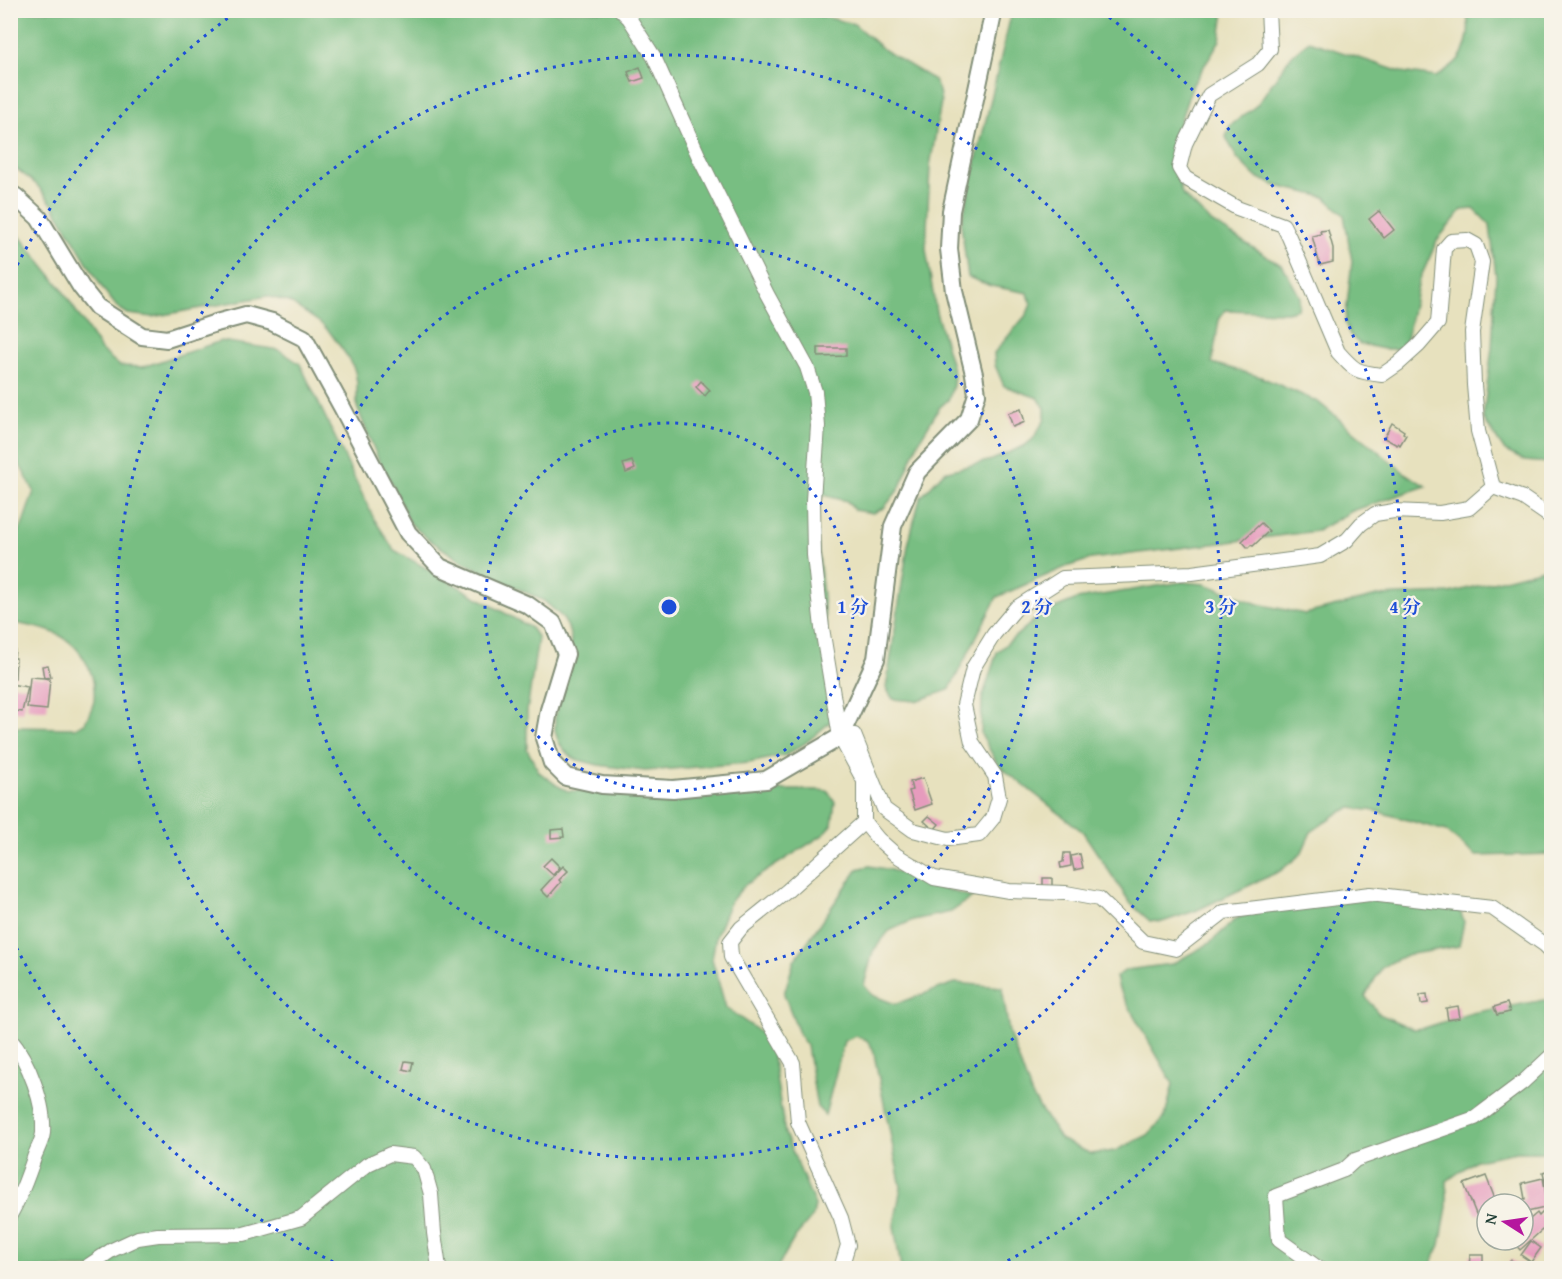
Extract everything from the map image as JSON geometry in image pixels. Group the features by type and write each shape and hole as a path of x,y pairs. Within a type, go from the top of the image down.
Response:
{"street":[{"path":"621,10 629,18 654,57 699,157 767,294 807,367 815,392 818,426 813,500 814,555 822,628 840,736 864,781 864,822 878,839 896,855 934,878 1009,891 1065,893 1099,899 1143,942 1176,949 1224,912 1370,894 1491,908 1545,945 1551,952"},
{"path":"840,736 876,659 893,526 917,472 969,419 977,394 954,291 949,249 951,211 994,10"},
{"path":"1268,10 1270,49 1258,64 1209,95 1185,144 1179,168 1185,178 1237,208 1283,225 1338,352 1351,366 1362,373 1382,375 1419,345 1438,323 1444,249 1451,241 1467,240 1476,245 1482,262 1472,332 1474,385 1478,431 1492,487"},
{"path":"10,195 15,196 39,218 81,287 97,307 142,336 167,339 246,315 272,322 304,338 344,409 408,533 440,567 528,605 553,623 566,654 549,710 544,738 552,763 566,777 602,784 673,789 766,780 840,736 854,735 884,809 914,830 948,839 979,835 993,818 999,798 994,776 972,742 964,705 973,668 994,634 1016,608 1063,578 1192,573 1320,556 1347,540 1361,524 1375,514 1394,511 1440,513 1469,508 1492,487"},
{"path":"1492,487 1523,498 1551,518"},
{"path":"841,1269 848,1245 841,1218 798,1122 793,1063 731,957 730,942 741,928 787,891 864,822"},
{"path":"10,1039 15,1044 35,1082 43,1115 43,1136 19,1200 10,1215"},
{"path":"1318,1269 1279,1240 1276,1196 1344,1170 1355,1160 1475,1118 1523,1082 1551,1055"},
{"path":"85,1269 112,1250 138,1238 158,1235 244,1234 301,1218 369,1164 390,1154 414,1157 424,1169 431,1194 440,1269"}],"green space":[{"path":"10,11 800,11 854,24 884,50 934,80 941,102 930,166 926,249 936,312 954,373 953,385 949,399 939,408 919,441 899,489 884,508 873,513 854,510 847,501 823,495 814,506 835,718 807,742 786,755 749,763 645,771 598,765 575,759 566,752 559,743 555,731 555,718 568,662 571,639 568,627 562,617 544,601 463,562 428,539 410,523 390,480 383,471 357,407 355,371 350,360 329,331 289,302 267,296 152,317 128,314 117,307 103,289 53,205 37,185 11,166"},
{"path":"1012,11 1224,11 1220,40 1192,86 1171,148 1182,194 1211,222 1283,266 1300,297 1298,309 1287,312 1225,310 1219,320 1212,363 1261,377 1318,402 1406,474 1426,486 1352,511 1317,531 1091,559 1066,567 997,597 949,690 916,701 893,699 886,688 908,545 920,498 944,472 992,460 1024,446 1033,439 1045,419 1045,408 1038,398 1004,386 995,365 994,353 1027,314 1031,304 1028,293 991,286 968,277 961,224"},
{"path":"1464,11 1551,11 1551,462 1549,463 1525,461 1505,451 1483,418 1492,347 1496,276 1490,225 1474,209 1462,210 1438,239 1419,281 1406,341 1397,349 1360,344 1350,335 1345,323 1352,261 1344,215 1325,197 1277,186 1256,177 1237,158 1226,137 1230,126 1257,105 1291,56 1309,41 1401,72 1436,77 1456,62 1466,45 1468,23"},
{"path":"10,224 61,288 101,350 120,366 143,367 221,341 279,350 300,364 374,519 394,550 531,628 538,638 527,711 527,749 539,772 558,786 568,791 828,791 835,802 832,825 823,835 746,884 730,902 716,936 712,959 726,1008 770,1039 785,1134 815,1205 813,1216 795,1237 777,1268 11,1268 11,727 75,728 85,723 92,709 94,689 89,668 78,650 70,643 47,630 11,622 11,542 22,526 34,491 11,449 10,372 15,353 10,341"},
{"path":"1551,567 1551,854 1476,856 1446,831 1376,811 1351,808 1340,812 1311,832 1301,854 1280,871 1195,911 1162,922 1150,921 1131,904 1083,832 998,765 981,734 982,699 997,652 1043,613 1077,599 1182,582 1205,584 1258,604 1305,614 1377,596 1450,593"},
{"path":"869,866 891,870 936,887 972,897 951,912 913,920 889,931 873,951 864,985 872,995 895,1004 955,983 1002,987 1009,1033 1032,1096 1060,1139 1091,1154 1115,1151 1148,1135 1165,1117 1173,1084 1119,989 1116,977 1126,970 1172,964 1210,943 1236,919 1258,909 1356,897 1460,911 1464,922 1459,946 1406,955 1382,967 1365,996 1379,1014 1413,1029 1424,1028 1472,1013 1544,1000 1551,1001 1551,1152 1516,1152 1476,1160 1447,1181 1447,1207 1440,1245 1429,1268 901,1268 894,1226 901,1187 873,1049 867,1040 856,1036 844,1041 825,1115 817,1107 807,1046 800,1036 784,994 794,961 858,869"}],"building":[{"path":"640,67 644,78 632,82 628,72"},
{"path":"1379,211 1394,230 1384,238 1369,219"},
{"path":"1328,230 1333,248 1333,262 1320,265 1312,236 1321,234 1320,231"},
{"path":"818,348 846,348 846,356 818,357"},
{"path":"701,381 710,390 705,396 696,387"},
{"path":"1021,409 1025,422 1013,427 1008,413"},
{"path":"1392,423 1406,435 1400,445 1384,438"},
{"path":"632,461 635,469 626,473 623,464"},
{"path":"1261,523 1269,531 1248,548 1242,541"},
{"path":"10,650 15,650 15,678 10,678"},
{"path":"48,665 51,677 44,678 42,666"},
{"path":"30,677 50,679 47,710 27,708"},
{"path":"10,684 28,687 22,712 10,710"},
{"path":"923,778 932,804 915,810 909,791 912,790 910,782"},
{"path":"929,816 939,824 934,830 924,821"},
{"path":"563,829 564,837 551,838 551,830"},
{"path":"1064,853 1070,853 1071,866 1061,868 1060,863 1063,862"},
{"path":"1080,854 1083,868 1074,870 1071,856"},
{"path":"551,858 560,867 553,875 543,866"},
{"path":"563,866 568,871 548,897 541,890"},
{"path":"1043,878 1052,878 1052,887 1043,887"},
{"path":"1427,994 1428,1003 1421,1004 1420,995"},
{"path":"1507,1003 1510,1012 1497,1015 1494,1007"},
{"path":"1458,1006 1460,1018 1448,1020 1446,1008"},
{"path":"405,1061 413,1062 411,1071 403,1069"},
{"path":"1551,1170 1551,1184 1546,1185 1543,1172"},
{"path":"1486,1176 1492,1192 1475,1192 1475,1212 1464,1184"},
{"path":"1543,1178 1546,1195 1551,1194 1549,1207 1535,1210 1535,1192 1524,1192 1522,1183"},
{"path":"1548,1210 1551,1214 1551,1225 1535,1236 1535,1215 1537,1213 1539,1216"},
{"path":"1535,1244 1541,1248 1531,1262 1521,1255 1523,1252 1535,1252"},
{"path":"1470,1255 1483,1255 1483,1268 1469,1268"},
{"path":"1511,1260 1518,1265 1519,1263 1527,1268 1505,1268"}]}
